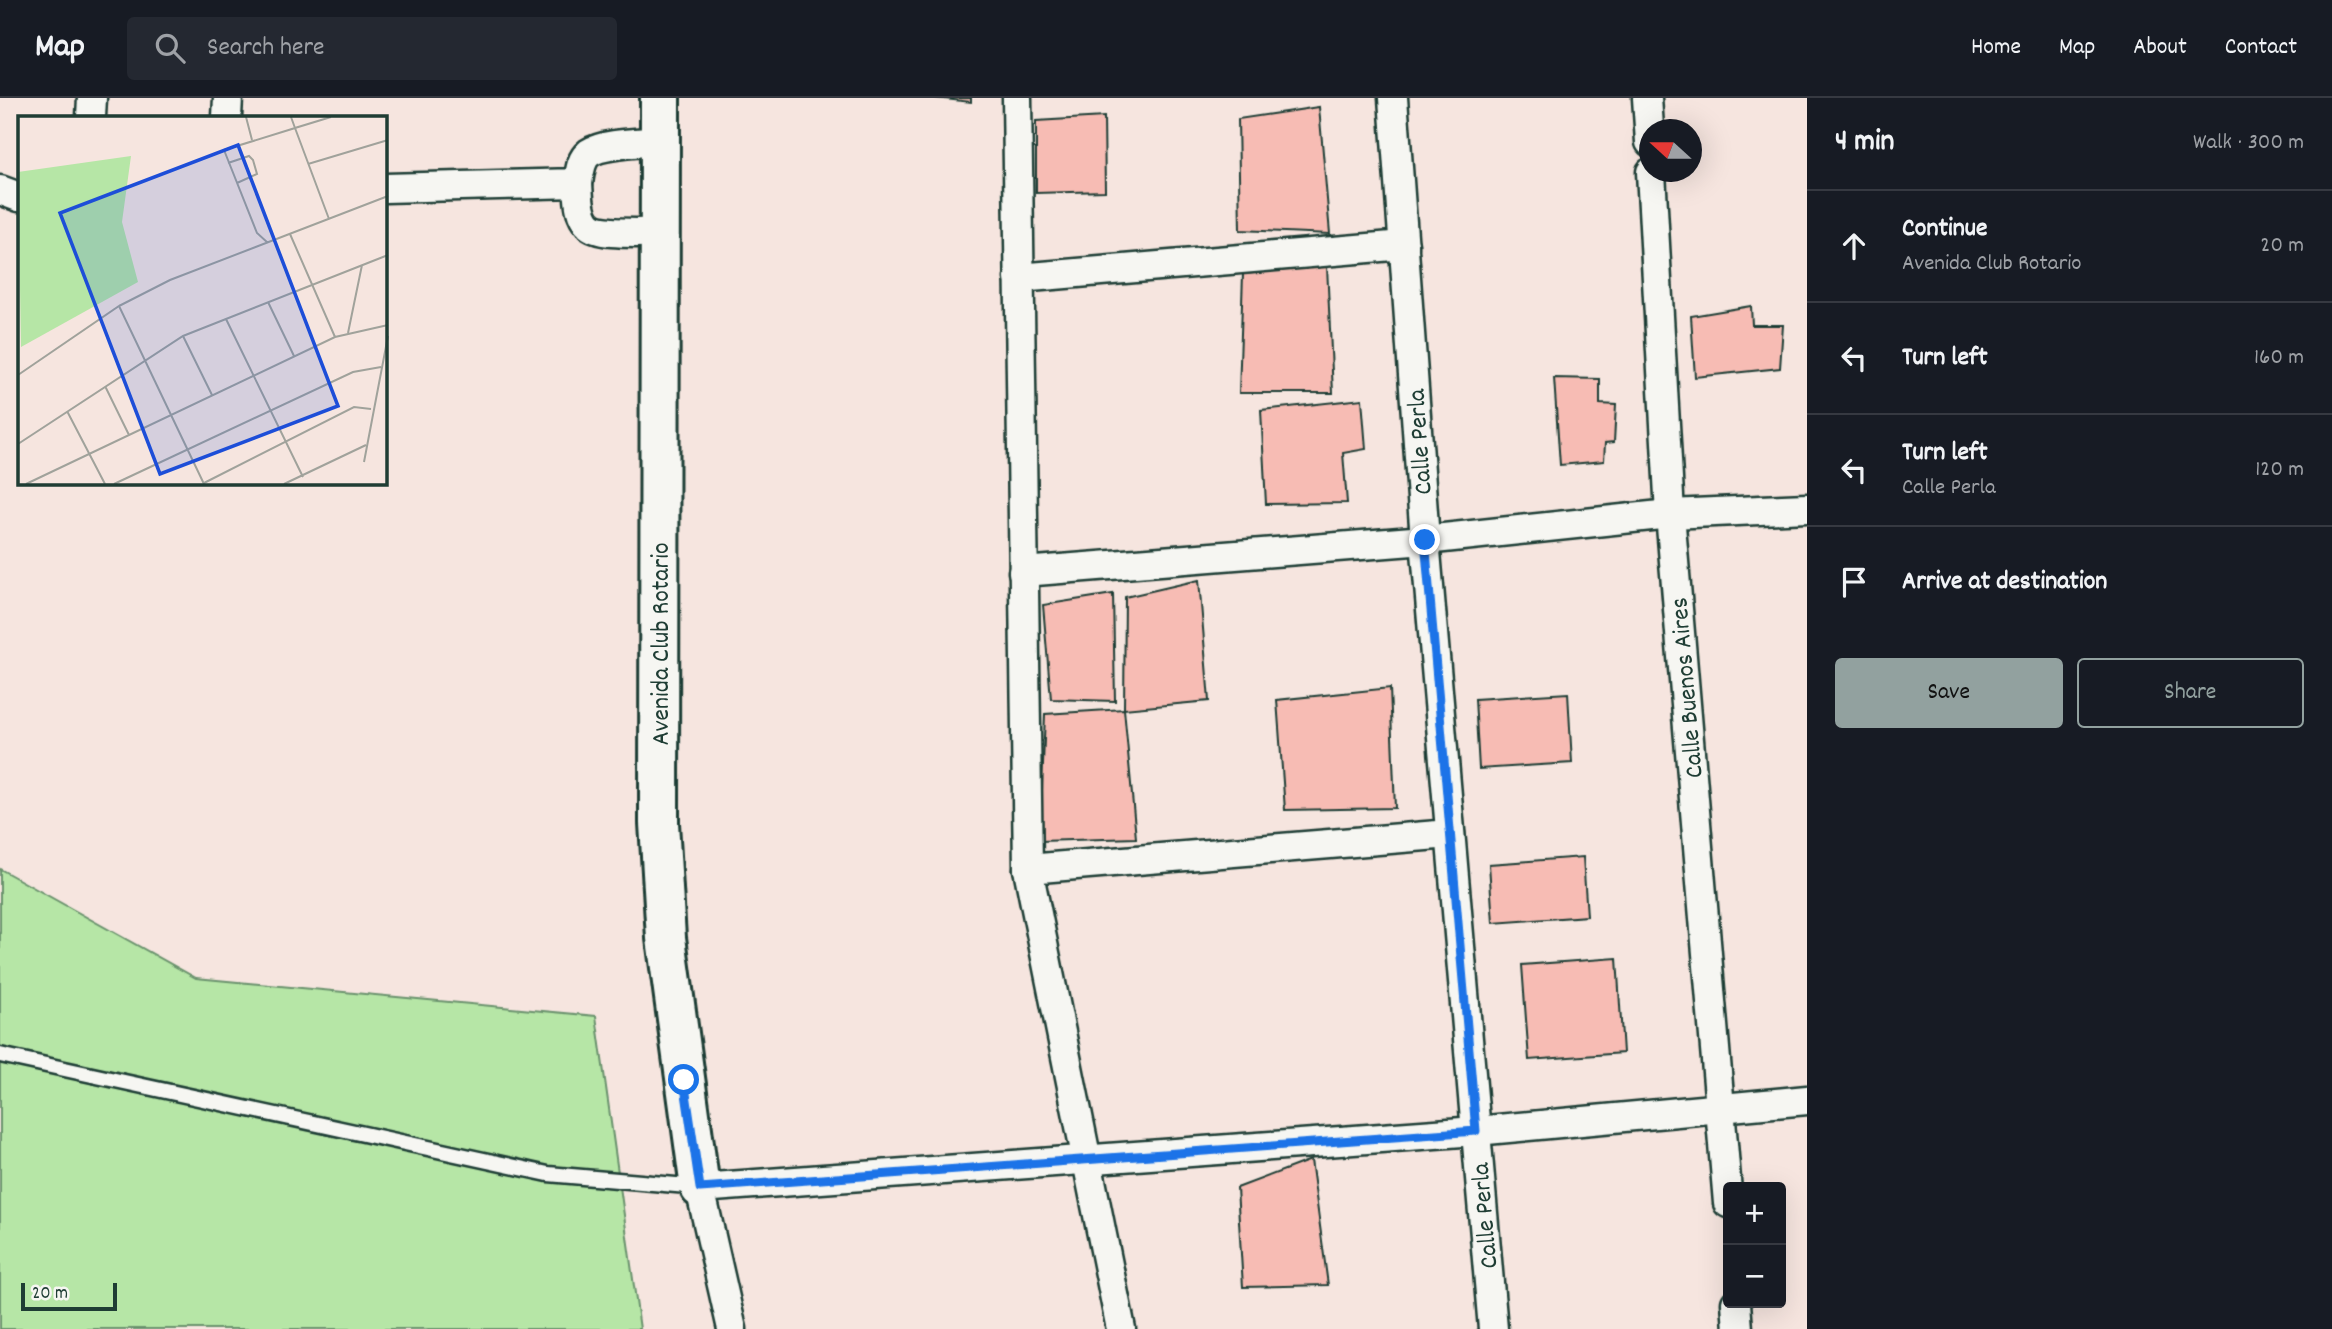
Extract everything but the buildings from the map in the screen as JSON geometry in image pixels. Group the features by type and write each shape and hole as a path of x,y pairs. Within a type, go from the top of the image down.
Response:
{"main road":[{"name":"Avenida Club Rotario","path":"660,98 659,823 666,937 700,1188"}],"street":[{"path":"91,116 92,98"},
{"path":"228,98 228,116"},
{"path":"1017,98 1028,869 1121,1329"},
{"name":"Calle Perla","path":"1393,98 1425,540 1493,1329"},
{"path":"1647,98 1648,119"},
{"path":"659,233 602,231 589,225 580,209 578,183 581,163 588,154 602,148 660,141"},
{"name":"Calle Buenos Aires","path":"1652,182 1670,514 1726,1182"},
{"path":"387,188 578,183"},
{"path":"0,190 18,197"},
{"path":"1019,278 1404,245"},
{"path":"1023,572 1425,540 1670,514 1807,508"},
{"path":"1028,869 1450,834"},
{"path":"732,1329 700,1188 1476,1131 1807,1100"},
{"path":"1736,1308 1738,1329"}],"lane":[{"path":"0,1055 548,1174 700,1188"}],"green space":[{"path":"0,869 196,978 596,1016 640,1329 0,1329"}],"route":[{"path":"684,1080 700,1188 1476,1131 1425,540"}]}
